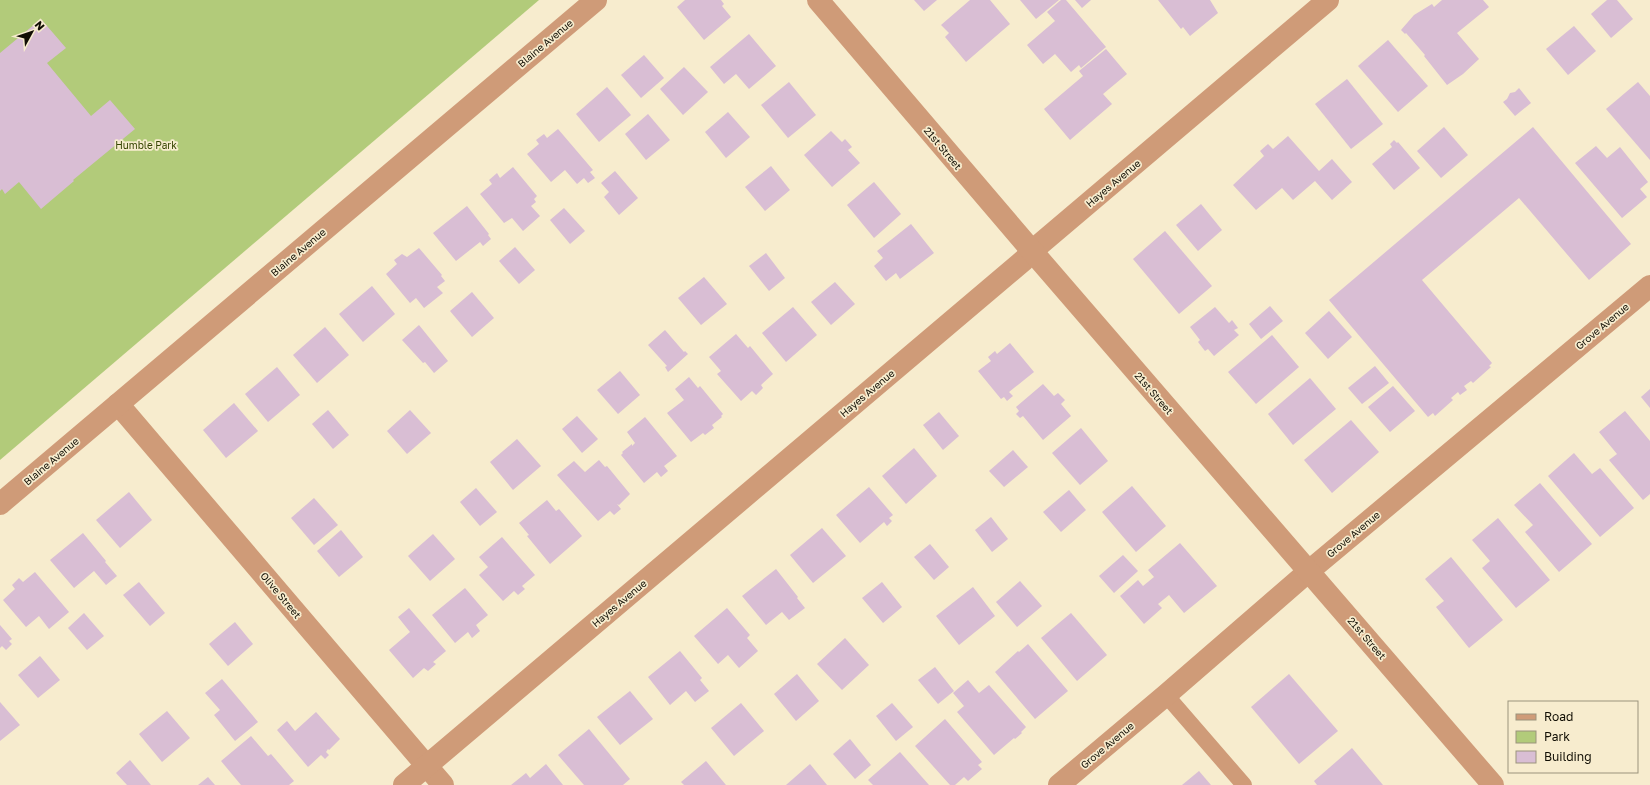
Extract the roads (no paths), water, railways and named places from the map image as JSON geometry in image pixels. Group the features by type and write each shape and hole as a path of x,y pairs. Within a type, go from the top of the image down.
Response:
{"street":[{"name":"Blaine Avenue","path":"0,504 596,0"},
{"name":"21st Street","path":"818,0 1032,252 1493,785"},
{"name":"Hayes Avenue","path":"404,785 1012,271 1032,252 1328,0"},
{"name":"Grove Avenue","path":"1059,785 1166,695 1309,571 1650,286"},
{"name":"Olive Street","path":"118,404 443,785"}],"lane":[{"path":"1166,695 1244,785"}],"park label":[{"name":"Humble Park","path":"146,145"}]}
